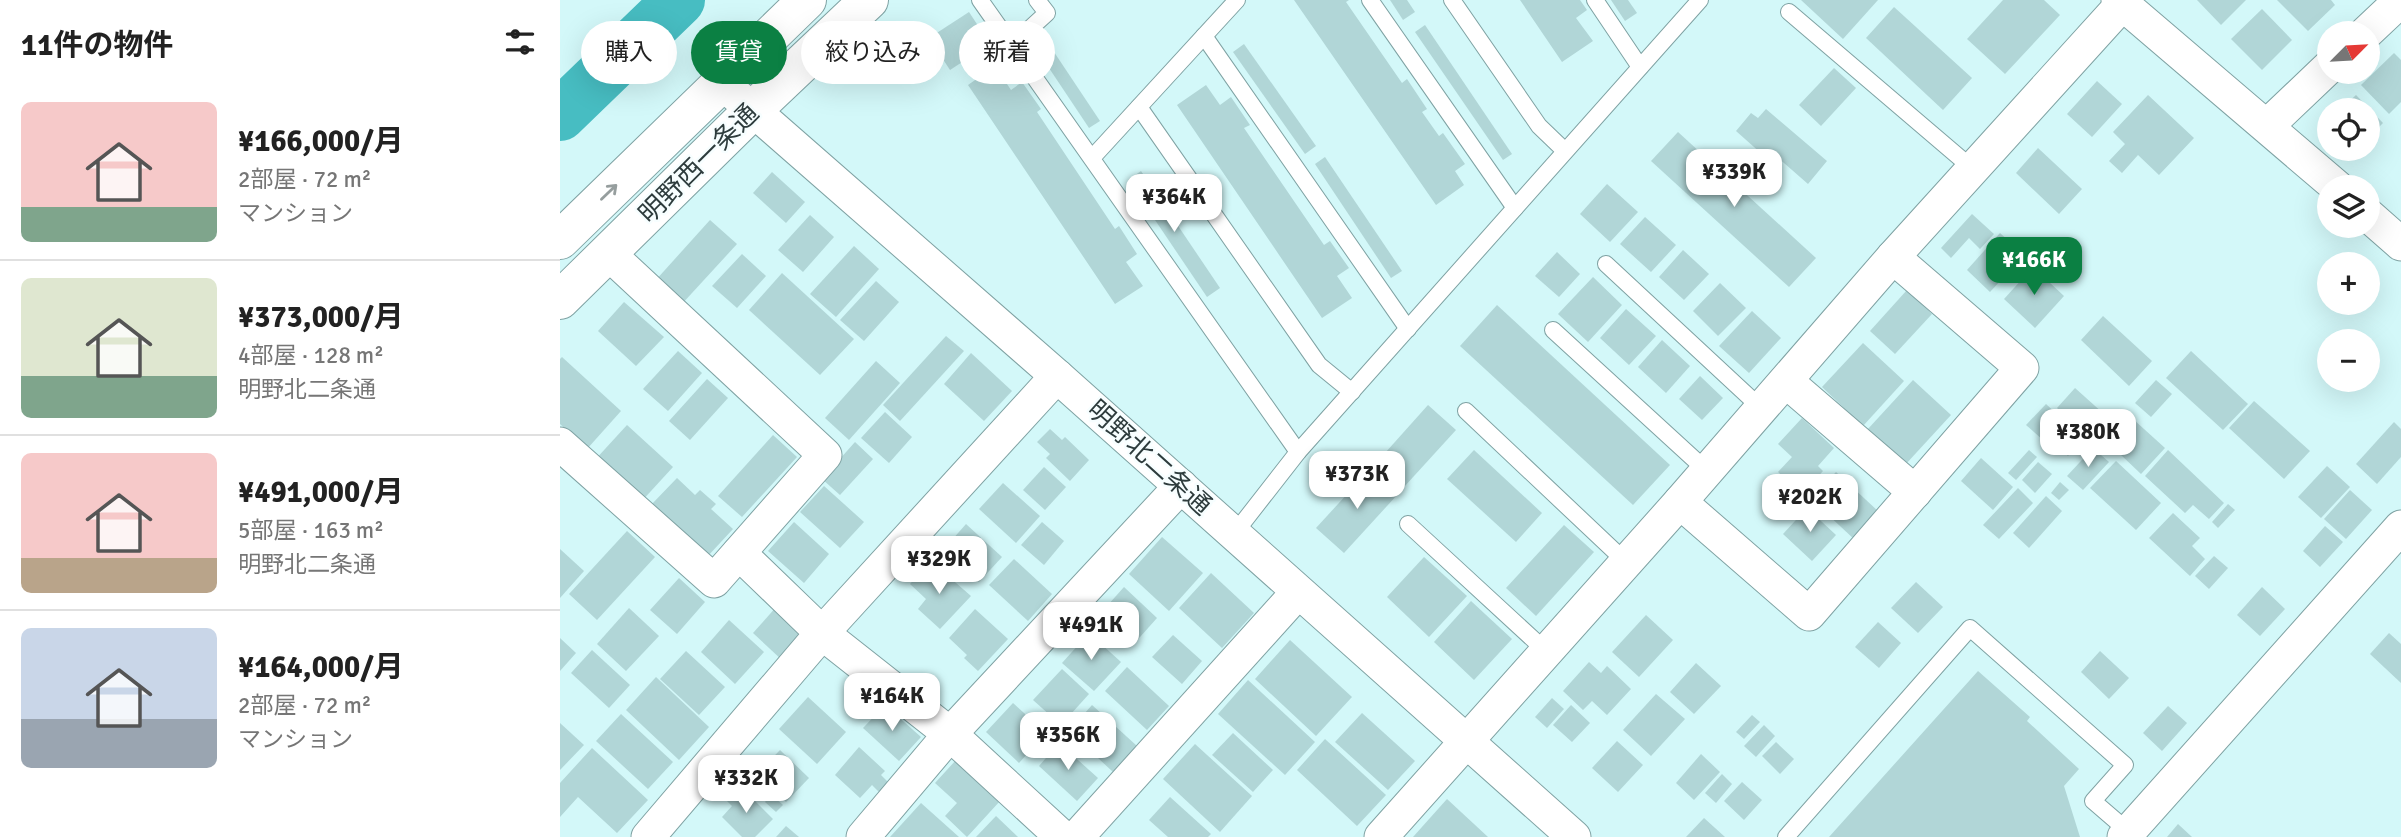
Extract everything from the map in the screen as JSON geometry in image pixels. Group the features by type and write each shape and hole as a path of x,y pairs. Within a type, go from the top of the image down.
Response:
{"street":[{"name":"明野西一条通","path":"785,21 807,0"},
{"name":"明野西一条通","path":"560,300 869,0"},
{"path":"2379,21 2401,0"},
{"path":"1381,837 2122,1 2323,175"},
{"path":"2267,126 2317,78"},
{"name":"明野西一条通","path":"560,240 720,84"},
{"name":"明野北二条通","path":"724,84 1574,837"},
{"path":"2380,226 2401,244"},
{"path":"560,444 714,581 825,456 608,254"},
{"path":"1679,502 1809,614 2022,368 1894,257"},
{"path":"648,837 822,633 1057,376"},
{"path":"1786,381 1915,492"},
{"path":"863,837 950,734 1181,486"},
{"path":"2126,835 2401,527"},
{"path":"739,553 822,633 950,734 1062,837"},
{"path":"1077,837 1298,592"}],"lane":[{"path":"980,0 995,21"},
{"path":"1037,0 1047,13 1038,21"},
{"path":"1092,158 1237,0"},
{"path":"1370,0 1515,208"},
{"path":"1452,0 1539,126 1566,151"},
{"path":"1595,0 1640,67"},
{"path":"1234,534 1298,452 1700,0"},
{"path":"1789,12 1973,169"},
{"path":"1204,36 1408,329"},
{"path":"1040,84 1298,452"},
{"path":"1139,107 1319,365 1352,392"},
{"path":"1606,264 1761,408"},
{"path":"1553,330 1707,471"},
{"path":"1466,411 1626,562"},
{"path":"1408,524 1546,652"},
{"path":"1786,837 1970,628 2125,765 2093,801 2126,835"}],"building":[{"path":"1294,0 1349,0 1346,2 1402,83 1407,79 1427,109 1422,112 1439,136 1443,133 1465,164 1455,171 1464,185 1436,205"},
{"path":"1390,0 1407,0 1415,12 1403,20"},
{"path":"1520,0 1580,0 1587,10 1576,18 1593,41 1562,62"},
{"path":"1611,0 1628,0 1637,13 1625,21"},
{"path":"1801,0 1878,0 1843,39"},
{"path":"2003,0 2044,0 2060,15 2005,74 1967,39"},
{"path":"2197,0 2246,0 2221,25"},
{"path":"2277,0 2331,0 2335,5 2308,31"},
{"path":"1894,7 1972,78 1943,110 1866,38"},
{"path":"2262,9 2292,40 2262,70 2231,39"},
{"path":"969,12 975,21 959,21 959,64 950,70 945,62 945,28"},
{"path":"1425,25 1512,154 1503,160 1415,32"},
{"path":"1244,44 1316,146 1305,154 1233,52"},
{"path":"2394,53 2401,60 2401,102 2389,114 2380,105 2380,98 2374,98 2361,85 2380,84 2380,67"},
{"path":"1055,54 1100,121 1089,128 1055,77"},
{"path":"1834,68 1856,88 1821,126 1799,105"},
{"path":"2097,81 2122,104 2092,137 2067,114"},
{"path":"1007,84 1011,90 1023,84 1041,109 1037,112 1115,229 1119,226 1137,254 1126,262 1143,286 1115,304 968,85"},
{"path":"1206,85 1220,105 1231,97 1250,125 1244,128 1324,245 1330,241 1349,268 1337,276 1352,298 1322,318 1177,105"},
{"path":"2148,95 2194,138 2159,175 2138,155 2122,173 2109,161 2125,144 2113,132"},
{"path":"1766,109 1827,161 1808,184 1777,157 1772,163 1736,131 1751,113 1758,118"},
{"path":"1678,132 1816,258 1789,287 1651,161"},
{"path":"2038,148 2082,189 2059,214 2016,173"},
{"path":"1325,157 1402,271 1391,278 1315,164"},
{"path":"1141,171 1220,288 1207,297 1128,180"},
{"path":"772,172 805,202 786,223 753,193"},
{"path":"1607,184 1638,212 1610,242 1580,214"},
{"path":"1972,214 1994,234 1980,249 1969,238 1951,258 1941,248"},
{"path":"810,215 834,237 803,272 778,250"},
{"path":"1645,217 1676,245 1651,272 1620,244"},
{"path":"710,220 737,244 681,305 655,281"},
{"path":"2000,233 2024,255 1990,292 1967,270"},
{"path":"854,246 879,269 836,317 810,294"},
{"path":"1683,250 1709,274 1684,300 1659,277"},
{"path":"1557,252 1580,274 1559,297 1535,276"},
{"path":"742,254 766,276 737,308 712,286"},
{"path":"2033,267 2064,296 2035,328 2004,299"},
{"path":"782,273 854,339 820,375 749,310"},
{"path":"1593,277 1622,305 1588,342 1558,314"},
{"path":"876,281 899,302 864,341 840,320"},
{"path":"1720,283 1746,308 1718,336 1693,311"},
{"path":"1907,290 1932,314 1895,354 1870,331"},
{"path":"624,302 664,337 636,366 598,331"},
{"path":"1497,305 1670,465 1633,505 1460,346"},
{"path":"1626,309 1656,336 1629,365 1600,338"},
{"path":"1752,311 1781,338 1749,373 1719,346"},
{"path":"2103,316 2152,361 2129,386 2081,340"},
{"path":"946,336 964,351 900,421 883,405"},
{"path":"1662,340 1690,366 1666,393 1638,367"},
{"path":"1863,343 1904,381 1863,426 1822,387"},
{"path":"678,351 702,373 668,411 643,389"},
{"path":"2191,351 2248,404 2223,430 2166,378"},
{"path":"971,353 1012,391 984,421 944,384"},
{"path":"562,357 621,411 587,449 560,424"},
{"path":"876,361 900,383 849,440 825,418"},
{"path":"1700,376 1723,398 1702,420 1679,399"},
{"path":"707,379 728,398 690,440 669,421"},
{"path":"1913,380 1951,415 1905,465 1867,430"},
{"path":"2156,380 2172,394 2151,417 2135,403"},
{"path":"2075,388 2104,414 2086,434 2057,408"},
{"path":"2254,401 2310,451 2284,479 2229,428"},
{"path":"2046,404 2072,428 2053,449 2026,425"},
{"path":"1428,405 1456,430 1404,487 1377,462"},
{"path":"2123,410 2165,448 2141,474 2100,435"},
{"path":"885,412 912,437 889,463 861,438"},
{"path":"1802,418 1834,448 1818,466 1823,471 1802,494 1778,472 1792,457 1778,444"},
{"path":"2394,422 2401,429 2401,457 2377,484 2356,464"},
{"path":"627,425 673,467 640,503 594,461"},
{"path":"1050,429 1062,440 1065,437 1089,460 1070,481 1046,458 1050,454 1037,442"},
{"path":"2074,431 2083,439 2068,456 2059,448"},
{"path":"773,435 797,457 742,517 718,496"},
{"path":"855,442 873,459 840,495 822,479"},
{"path":"2093,448 2109,462 2083,490 2067,476"},
{"path":"1474,450 1542,513 1516,542 1447,479"},
{"path":"2029,450 2037,457 2016,480 2008,473"},
{"path":"2168,450 2224,503 2209,519 2193,505 2185,513 2145,476"},
{"path":"1981,458 2013,487 1993,510 1961,481"},
{"path":"2116,461 2161,503 2136,530 2090,488"},
{"path":"2038,462 2052,474 2035,493 2022,480"},
{"path":"2327,466 2350,487 2321,518 2298,497"},
{"path":"1044,467 1066,487 1045,510 1023,490"},
{"path":"1371,468 1398,494 1344,553 1316,528"},
{"path":"1836,472 1879,512 1855,540 1811,499"},
{"path":"677,478 695,495 700,490 716,504 711,509 733,529 707,557 651,505"},
{"path":"2060,482 2069,490 2059,500 2051,493"},
{"path":"1003,483 1040,516 1016,543 979,509"},
{"path":"824,486 864,522 840,548 800,512"},
{"path":"2018,488 2033,503 1999,539 1983,525"},
{"path":"2350,490 2372,510 2346,539 2324,519"},
{"path":"2046,496 2062,511 2029,548 2013,533"},
{"path":"2228,504 2235,510 2218,528 2212,522"},
{"path":"1807,508 1836,535 1812,561 1783,534"},
{"path":"2173,513 2200,538 2192,546 2205,559 2190,576 2149,538"},
{"path":"794,522 829,554 804,583 768,551"},
{"path":"1042,522 1064,541 1044,565 1021,545"},
{"path":"966,524 1002,557 979,582 944,549"},
{"path":"1564,525 1594,552 1536,616 1506,588"},
{"path":"2325,526 2343,542 2320,567 2303,551"},
{"path":"627,531 655,557 597,620 569,594"},
{"path":"1162,537 1203,573 1169,611 1129,574"},
{"path":"560,549 584,571 560,598"},
{"path":"2214,556 2228,568 2209,589 2195,576"},
{"path":"1424,557 1467,596 1429,637 1387,597"},
{"path":"1014,559 1052,594 1028,621 989,585"},
{"path":"927,565 943,580 948,576 971,596 940,629 918,609 926,599 910,584"},
{"path":"1211,573 1254,613 1222,648 1179,608"},
{"path":"679,578 705,602 677,634 650,610"},
{"path":"1916,582 1943,607 1918,633 1891,608"},
{"path":"1124,587 1157,618 1132,646 1099,615"},
{"path":"2262,587 2285,609 2260,636 2237,615"},
{"path":"1471,601 1512,639 1474,680 1434,642"},
{"path":"777,606 808,635 783,661 753,633"},
{"path":"629,608 659,636 626,671 597,644"},
{"path":"975,609 1008,639 978,671 964,658 967,655 949,638"},
{"path":"1646,615 1673,640 1639,677 1612,652"},
{"path":"729,620 764,652 735,684 701,652"},
{"path":"1878,622 1901,643 1879,668 1855,647"},
{"path":"1089,633 1121,662 1094,691 1062,663"},
{"path":"2389,633 2401,644 2401,683 2370,654"},
{"path":"1173,635 1202,661 1182,684 1152,657"},
{"path":"560,638 576,653 560,671"},
{"path":"1290,640 1352,697 1316,736 1255,679"},
{"path":"592,650 630,685 609,708 571,673"},
{"path":"686,651 725,687 699,715 660,679"},
{"path":"2100,651 2129,678 2109,699 2081,672"},
{"path":"1589,662 1601,673 1607,666 1631,689 1607,715 1592,701 1583,710 1563,691"},
{"path":"1696,663 1721,686 1694,714 1670,692"},
{"path":"1127,667 1169,706 1147,730 1105,691"},
{"path":"1062,669 1089,694 1061,725 1033,700"},
{"path":"1978,671 2030,717 2027,721 2079,769 2064,786 2080,837 1829,837"},
{"path":"656,677 709,727 679,760 626,710"},
{"path":"1248,680 1315,742 1285,775 1218,714"},
{"path":"1656,694 1685,719 1651,756 1623,730"},
{"path":"808,697 846,732 817,764 779,729"},
{"path":"1552,698 1564,709 1547,728 1535,717"},
{"path":"1013,703 1046,733 1019,763 986,732"},
{"path":"885,705 921,737 899,761 863,728"},
{"path":"1092,705 1137,746 1113,772 1069,731"},
{"path":"1571,705 1590,723 1572,742 1553,725"},
{"path":"2168,706 2187,723 2162,751 2143,733"},
{"path":"1362,713 1415,761 1388,790 1335,742"},
{"path":"621,714 673,762 648,789 596,741"},
{"path":"1752,715 1760,722 1744,739 1736,732"},
{"path":"560,723 584,745 560,770"},
{"path":"1764,725 1775,736 1756,757 1744,746"},
{"path":"1233,733 1273,770 1253,792 1212,755"},
{"path":"1325,739 1386,795 1357,826 1297,770"},
{"path":"1617,741 1643,765 1618,792 1592,768"},
{"path":"1776,742 1794,759 1780,774 1762,756"},
{"path":"1059,743 1098,778 1077,801 1039,766"},
{"path":"1195,744 1252,796 1220,832 1163,779"},
{"path":"859,747 885,771 881,775 888,782 879,792 872,785 860,798 835,775"},
{"path":"592,748 648,800 617,833 578,797 560,817 560,783"},
{"path":"780,750 809,778 786,802 757,774"},
{"path":"1701,754 1720,772 1694,800 1676,783"},
{"path":"956,760 1000,801 967,837 945,816 957,803 935,783"},
{"path":"1722,774 1732,784 1716,803 1705,793"},
{"path":"1742,782 1762,800 1744,820 1724,801"},
{"path":"741,787 773,819 755,837 742,837 722,817 732,806 727,801"},
{"path":"771,794 783,805 776,812 765,802"},
{"path":"1170,797 1211,834 1208,837 1168,837 1149,820"},
{"path":"1447,799 1488,837 1413,837"},
{"path":"921,803 959,837 890,837"},
{"path":"996,816 1018,837 976,837"},
{"path":"1704,818 1725,837 1686,837"},
{"path":"2178,824 2192,837 2167,837"},
{"path":"786,826 799,837 776,837"}],"waterway":[{"path":"560,115 679,0"}]}
